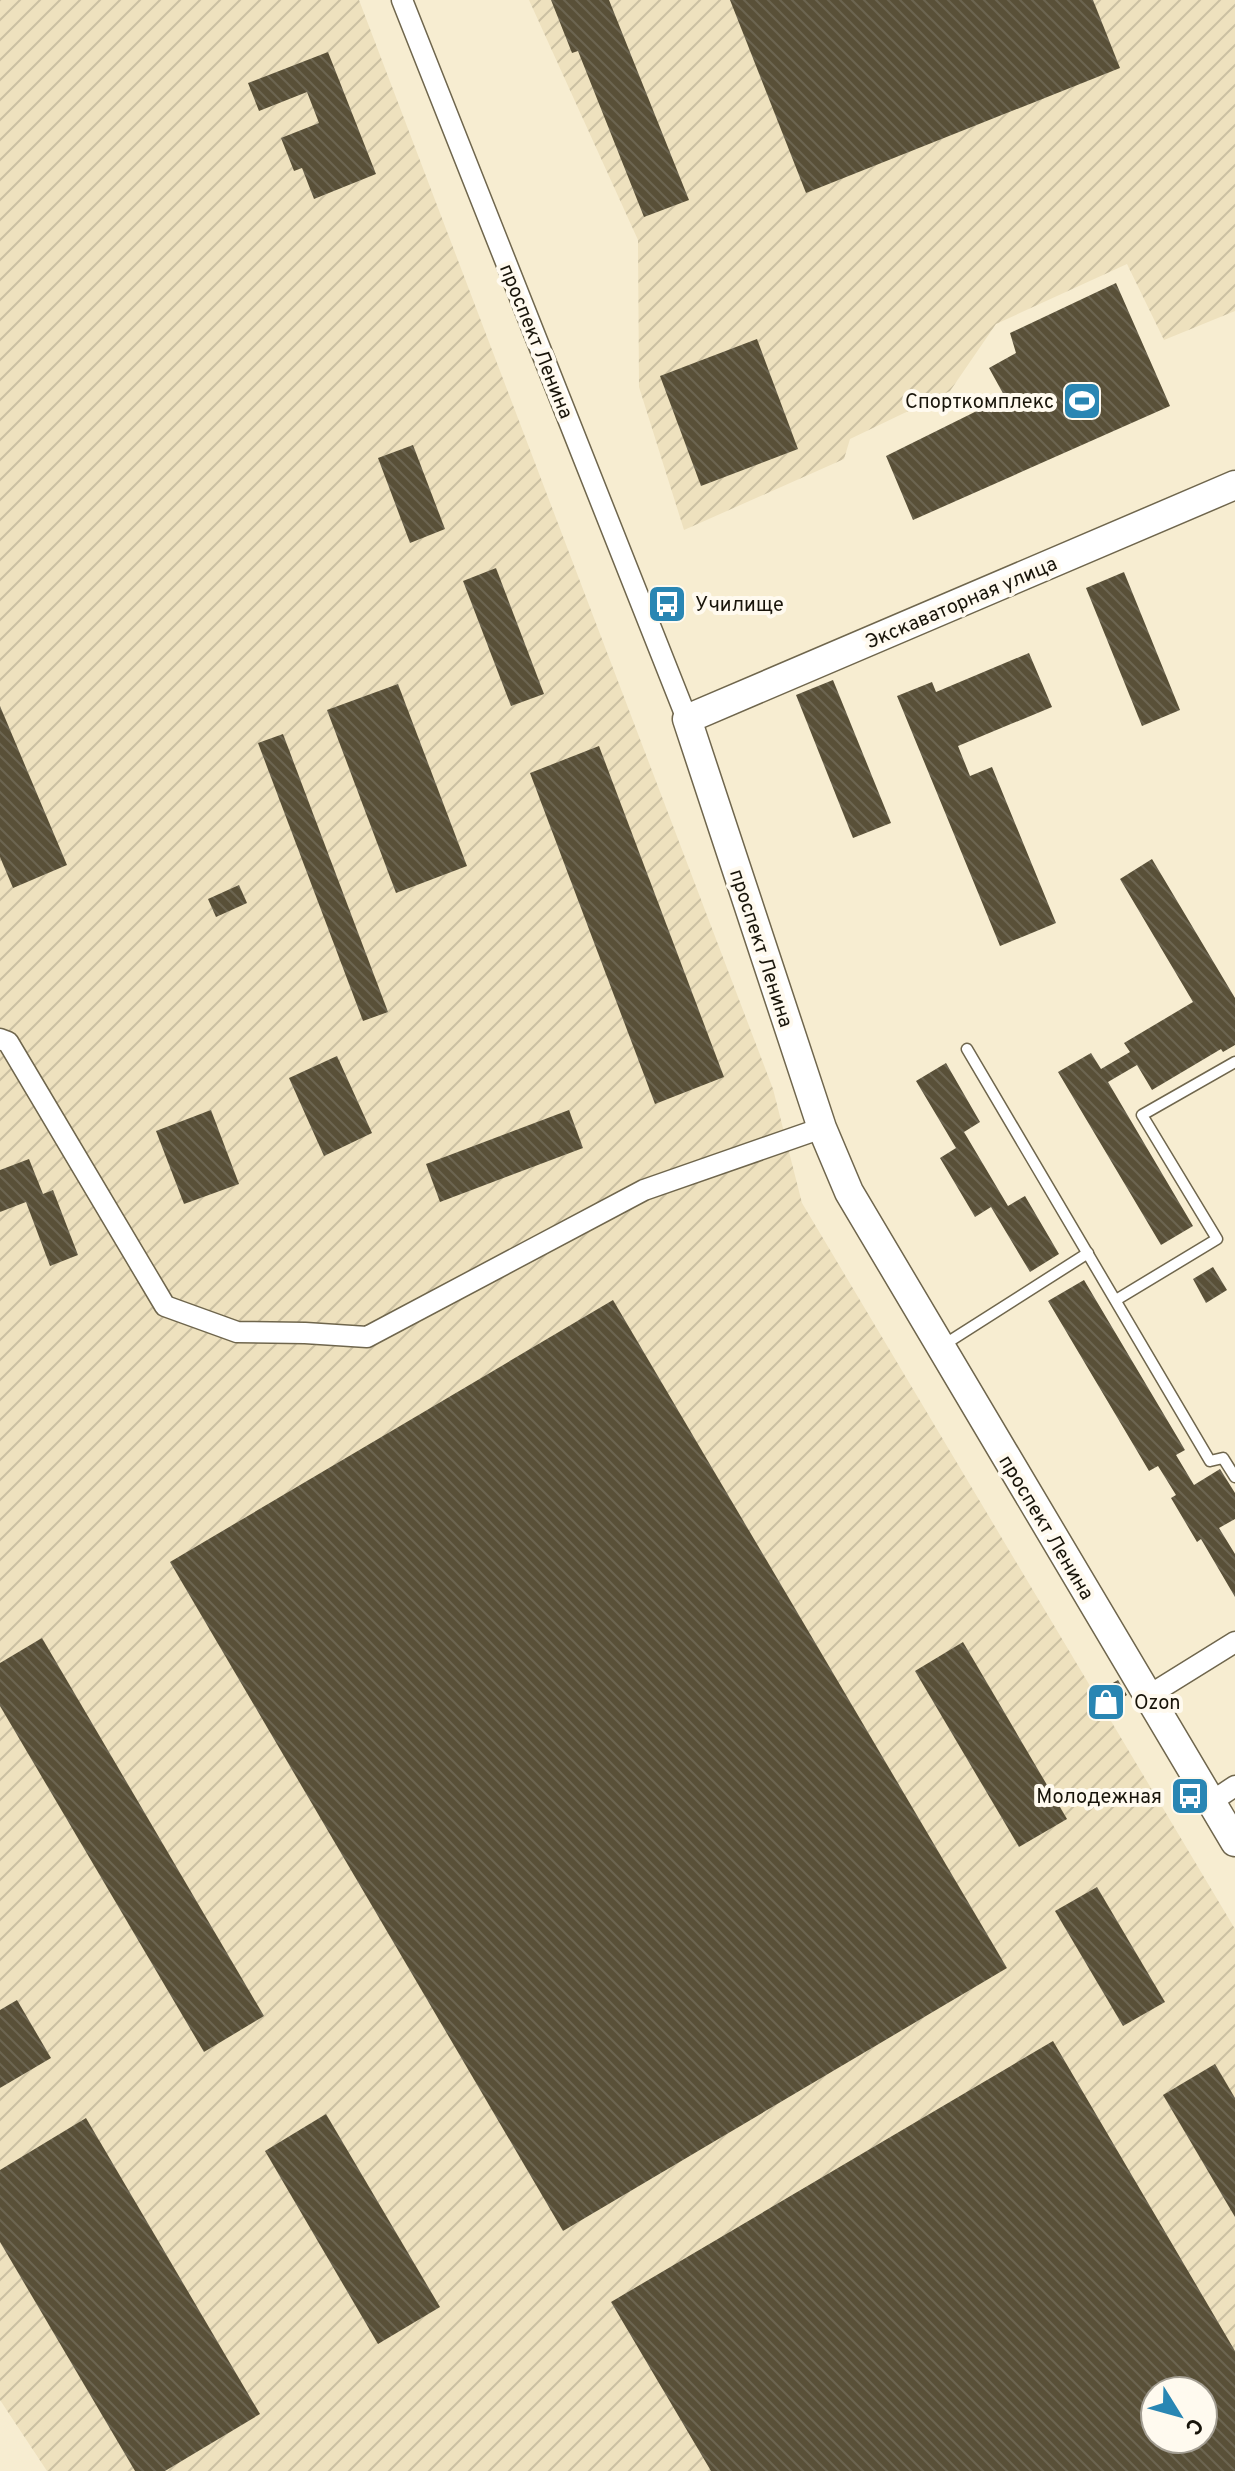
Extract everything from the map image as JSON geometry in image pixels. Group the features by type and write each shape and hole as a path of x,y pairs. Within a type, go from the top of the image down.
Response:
{"street":[{"name":"проспект Ленина","path":"402,0 687,719 822,1128 849,1192 1235,1842"},
{"name":"Экскаваторная улица","path":"687,719 1235,485"},
{"path":"0,1039 8,1042 165,1306 237,1332 367,1337 644,1190 822,1128"},
{"path":"1148,1696 1235,1642"},
{"path":"1211,1802 1235,1786"}],"lane":[{"path":"967,1049 1210,1461 1223,1458 1235,1477"},
{"path":"1116,1300 1217,1239 1142,1115 1235,1062"},
{"path":"940,1347 1088,1253"}],"shaded area":[{"path":"0,0 359,0 773,1089 802,1203 1235,1929 1235,2471 47,2471 0,2400"},
{"path":"529,0 1235,0 1235,311 1164,340 1127,264 996,324 950,391 850,439 844,459 684,530 639,387 638,240"}],"building":[{"path":"551,0 609,0 689,200 644,217 578,51 572,53"},
{"path":"730,0 1093,0 1120,68 806,193"},
{"path":"328,52 376,174 314,199 302,168 294,171 281,138 319,123 307,92 259,111 248,83"},
{"name":"Спорткомплекс","path":"1116,283 1170,406 913,520 886,456 1005,397 989,368 1016,353 1010,333"},
{"path":"757,339 798,449 701,486 660,376"},
{"path":"413,445 445,529 410,543 378,458"},
{"path":"496,568 544,694 511,706 463,581"},
{"path":"1124,572 1180,710 1142,726 1086,588"},
{"path":"1029,653 1052,707 958,746 970,776 992,767 1056,923 1000,946 897,696 932,682 936,692"},
{"path":"833,680 891,823 853,838 796,695"},
{"path":"398,684 467,866 396,893 327,710"},
{"path":"0,706 67,865 13,888 0,857"},
{"path":"283,734 388,1012 363,1021 258,743"},
{"path":"599,746 724,1077 655,1104 530,773"},
{"path":"1152,859 1235,998 1235,1045 1223,1052 1221,1049 1152,1090 1137,1065 1108,1082 1193,1226 1161,1245 1058,1072 1091,1053 1101,1069 1130,1052 1124,1043 1193,1002 1120,879"},
{"path":"239,885 247,903 216,917 208,899"},
{"path":"337,1056 372,1133 324,1156 289,1078"},
{"path":"946,1063 980,1122 964,1132 1008,1206 1025,1196 1059,1254 1030,1272 991,1207 975,1217 940,1158 956,1148 916,1081"},
{"path":"211,1110 239,1184 184,1204 156,1131"},
{"path":"569,1110 583,1148 440,1202 426,1164"},
{"path":"29,1159 43,1194 53,1190 78,1255 50,1266 26,1202 0,1212 0,1170"},
{"path":"1213,1267 1227,1290 1206,1303 1193,1279"},
{"path":"1084,1280 1185,1450 1176,1455 1194,1485 1220,1469 1235,1493 1235,1519 1219,1528 1235,1554 1235,1597 1201,1539 1197,1542 1171,1498 1176,1495 1158,1466 1149,1471 1048,1301"},
{"path":"613,1300 1007,1968 563,2231 170,1562"},
{"path":"42,1638 264,2016 204,2052 0,1706 0,1663"},
{"path":"963,1642 1067,1819 1019,1847 915,1671"},
{"path":"1118,1680 1127,1695 1103,1709 1094,1694"},
{"path":"1097,1887 1165,2002 1123,2026 1055,1911"},
{"path":"17,2000 51,2058 0,2088 0,2010"},
{"path":"1053,2041 1235,2351 1235,2471 711,2471 611,2302"},
{"path":"1215,2064 1235,2098 1235,2217 1163,2095"},
{"path":"326,2114 440,2307 378,2344 265,2151"},
{"path":"86,2118 260,2414 165,2471 135,2471 0,2242 0,2170"}],"place":[{"name":"Спорткомплекс","path":"1082,401"},
{"name":"Училище","path":"667,604"},
{"name":"Ozon","path":"1106,1702"},
{"name":"Молодежная","path":"1190,1796"}]}
